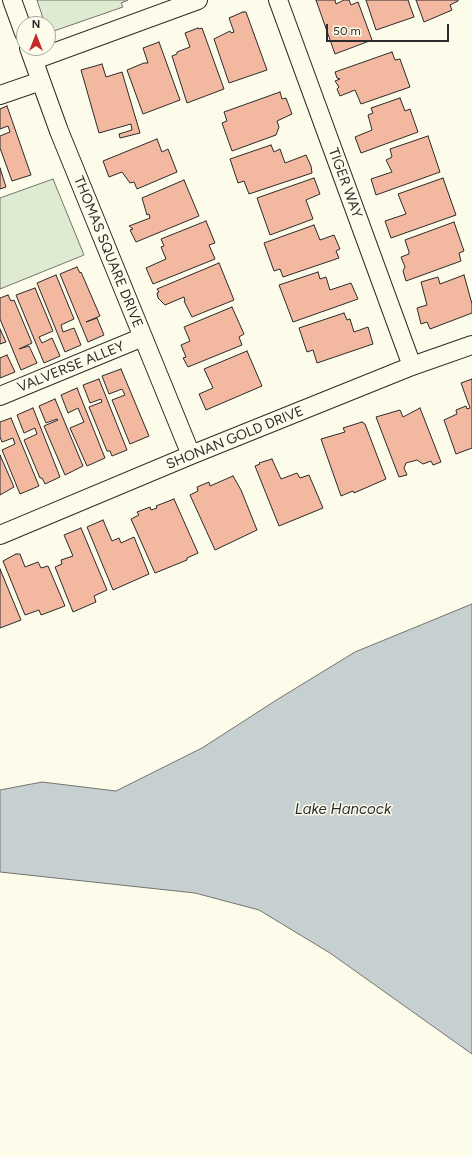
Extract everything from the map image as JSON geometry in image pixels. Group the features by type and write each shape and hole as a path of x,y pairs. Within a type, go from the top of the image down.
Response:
{"street":[{"path":"12,0 18,16"},
{"path":"56,46 198,0"},
{"name":"TIGER WAY","path":"278,0 412,366"},
{"name":"THOMAS SQUARE DRIVE","path":"32,56 59,131 191,455"},
{"path":"0,95 41,81"},
{"name":"VALVERSE ALLEY","path":"0,396 143,337"},
{"name":"SHONAN GOLD DRIVE","path":"0,535 191,455 412,366 472,345"}],"green space":[{"path":"37,0 128,0 121,3 123,7 56,30 56,16 42,16"},
{"path":"53,179 84,255 0,289 0,198"}],"water":[{"name":"Lake Hancock","path":"472,604 472,1054 330,953 259,910 195,893 0,872 0,790 42,782 116,791 202,748 355,652"}],"building":[{"path":"316,0 335,0 336,4 344,0 349,0 351,5 358,2 372,40 335,54"},
{"path":"366,0 408,0 414,17 376,30"},
{"path":"416,0 458,1 450,5 452,10 424,22"},
{"path":"246,12 267,70 229,83 214,39 230,31 231,33 234,32 229,18"},
{"path":"202,28 224,89 187,103 172,56 177,54 177,52 190,47 185,33"},
{"path":"159,42 180,100 143,114 127,70 144,63 148,63 143,48"},
{"path":"392,52 395,60 400,59 410,87 361,104 355,90 340,96 337,89 339,87 335,81 340,79 337,78 335,72"},
{"path":"102,64 106,77 122,72 140,133 120,138 119,134 132,130 131,124 99,133 81,70"},
{"path":"280,92 282,99 286,98 292,114 277,121 279,127 276,135 232,151 222,123 227,121 224,112"},
{"path":"400,98 405,111 410,109 418,132 361,153 355,137 372,130 368,115 373,113 371,108"},
{"path":"7,106 31,175 12,181 0,148 0,136 10,132 8,126 0,129 0,109"},
{"path":"428,136 440,172 376,195 371,179 392,172 386,160 392,157 390,149"},
{"path":"157,139 162,152 168,149 177,172 137,189 134,182 130,183 122,172 109,177 103,161"},
{"path":"271,145 274,152 280,149 285,163 306,155 311,166 312,173 249,194 244,181 238,183 230,159"},
{"path":"0,168 6,187 0,189"},
{"path":"314,178 320,194 306,200 313,219 270,235 257,198"},
{"path":"443,178 456,215 391,238 385,221 406,214 398,194"},
{"path":"184,180 199,216 136,242 130,230 133,229 129,226 150,218 149,214 147,215 142,198"},
{"path":"206,221 215,243 209,245 215,259 153,284 146,268 166,259 161,247 164,246 161,239"},
{"path":"454,222 464,251 459,253 461,261 406,281 403,271 405,267 401,257 409,254 405,240"},
{"path":"314,225 320,240 334,235 340,249 336,251 339,258 283,277 280,269 274,271 264,243"},
{"path":"219,263 234,300 192,317 184,301 184,297 165,305 158,298 157,293 159,292 157,289"},
{"path":"77,267 80,273 81,272 100,316 86,322 97,318 104,335 88,342 60,274"},
{"path":"318,272 320,279 326,277 330,290 351,283 358,299 293,322 279,285"},
{"path":"56,275 74,319 61,325 63,332 74,328 81,345 65,352 37,283"},
{"path":"464,275 472,304 472,313 430,329 427,322 421,324 417,308 427,305 421,282 438,277 440,284"},
{"path":"35,288 53,331 39,337 42,343 52,338 60,356 44,363 16,295"},
{"path":"8,295 11,301 14,300 32,343 19,349 29,346 37,363 21,370 0,319 0,298"},
{"path":"232,307 244,334 239,337 242,345 188,367 183,358 186,357 181,345 190,341 184,327"},
{"path":"344,313 347,320 350,319 354,332 368,327 373,344 317,363 313,350 307,352 299,328"},
{"path":"0,329 6,342 0,344"},
{"path":"247,351 262,386 206,410 199,394 213,388 204,369"},
{"path":"7,355 15,372 0,378 0,358"},
{"path":"121,369 149,436 130,444 112,400 125,395 122,389 109,394 102,376"},
{"path":"99,379 127,450 112,456 110,451 107,451 89,407 102,402 101,399 90,403 83,385"},
{"path":"472,379 472,448 456,454 444,420 457,414 456,410 466,406 467,409 470,408 461,383"},
{"path":"77,388 105,458 87,466 70,428 84,422 78,408 68,413 61,395"},
{"path":"55,399 83,466 65,475 44,426 58,420 57,419 46,423 39,406"},
{"path":"33,408 60,477 45,484 42,478 40,478 24,440 37,434 35,428 24,433 17,415"},
{"path":"420,408 441,462 433,465 431,461 423,464 417,460 406,463 404,468 407,475 399,477 376,417 400,410 403,417"},
{"path":"11,418 39,486 20,494 2,450 15,444 13,438 2,442 0,437 0,422"},
{"path":"362,422 365,424 386,479 354,493 353,491 341,496 321,439 345,432 343,428"},
{"path":"0,455 14,487 0,495"},
{"path":"272,459 281,479 297,473 300,478 309,475 323,508 279,526 255,466 260,464 259,463"},
{"path":"233,476 241,490 257,530 215,550 190,495 198,491 197,487 209,482 210,486"},
{"path":"174,499 198,553 187,558 187,560 155,573 131,519 139,515 137,512 150,507 151,510 157,508 156,506"},
{"path":"103,520 112,541 119,538 121,543 134,537 149,574 113,590 87,527"},
{"path":"81,528 107,590 94,596 96,602 73,612 55,567 62,564 61,560 73,556 64,535"},
{"path":"16,554 20,554 25,567 38,562 41,568 48,566 65,606 41,615 39,610 25,615 3,561"},
{"path":"0,569 21,620 0,628"}]}
